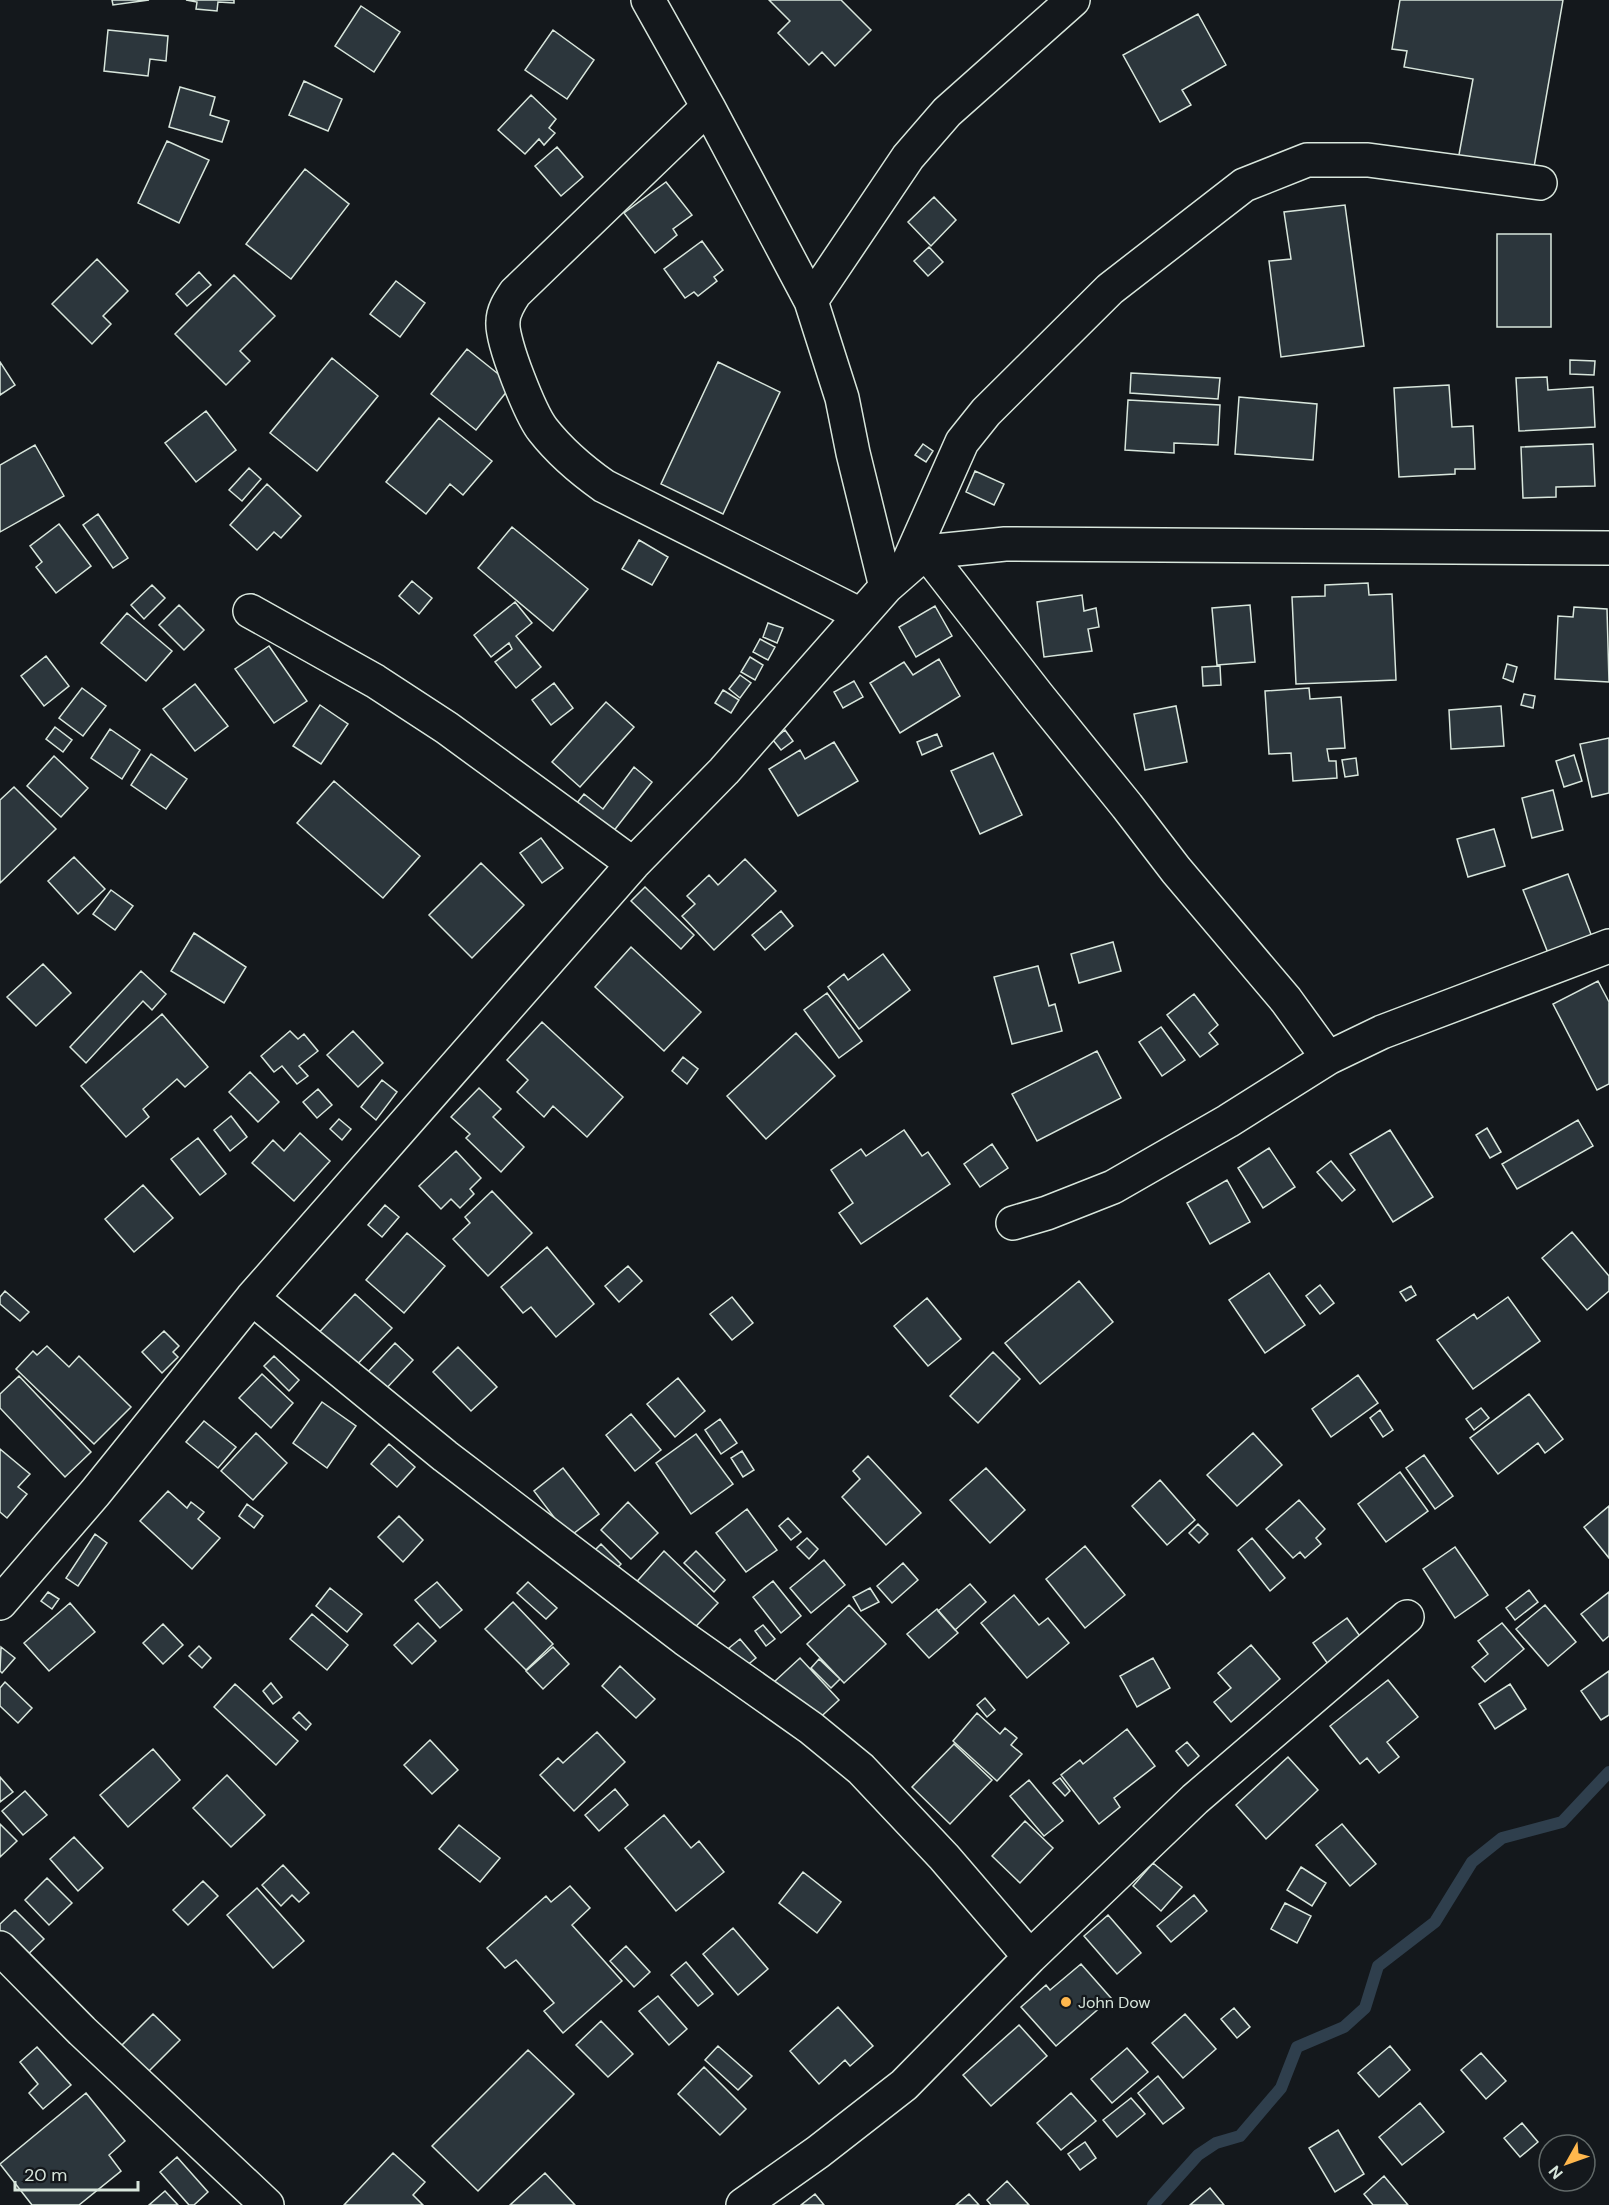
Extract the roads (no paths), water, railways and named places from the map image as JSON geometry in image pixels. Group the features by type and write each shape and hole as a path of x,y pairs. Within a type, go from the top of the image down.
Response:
{"street":[{"path":"648,0 708,107 811,301 842,398 853,453 905,570 1038,696 1176,870 1286,1000 1328,1058"},
{"path":"811,301 908,157 947,112 1073,0"},
{"path":"708,107 515,293 505,310 502,325 515,370 540,428 572,463 604,486 861,615"},
{"path":"0,1603 95,1493 252,1298 633,864 724,771 861,615 905,570 962,442 986,412 1110,288 1244,185 1306,160 1368,160 1540,183"},
{"path":"905,570 1005,544 1609,548"},
{"path":"250,611 375,681 447,728 633,864"},
{"path":"1013,1223 1047,1213 1113,1187 1328,1058 1382,1032 1609,946"},
{"path":"252,1298 445,1456 685,1639 811,1728 861,1769 944,1857 1030,1957"},
{"path":"743,2205 904,2085 1030,1957 1195,1799 1407,1617"},
{"path":"0,1948 82,2031 267,2205"}],"waterway":[{"path":"1153,2205 1198,2155 1216,2143 1240,2136 1281,2088 1297,2047 1344,2027 1365,2008 1378,1966 1435,1922 1472,1862 1502,1838 1562,1822 1609,1772"}],"place":[{"name":"John Dow","path":"1066,2002"}]}
